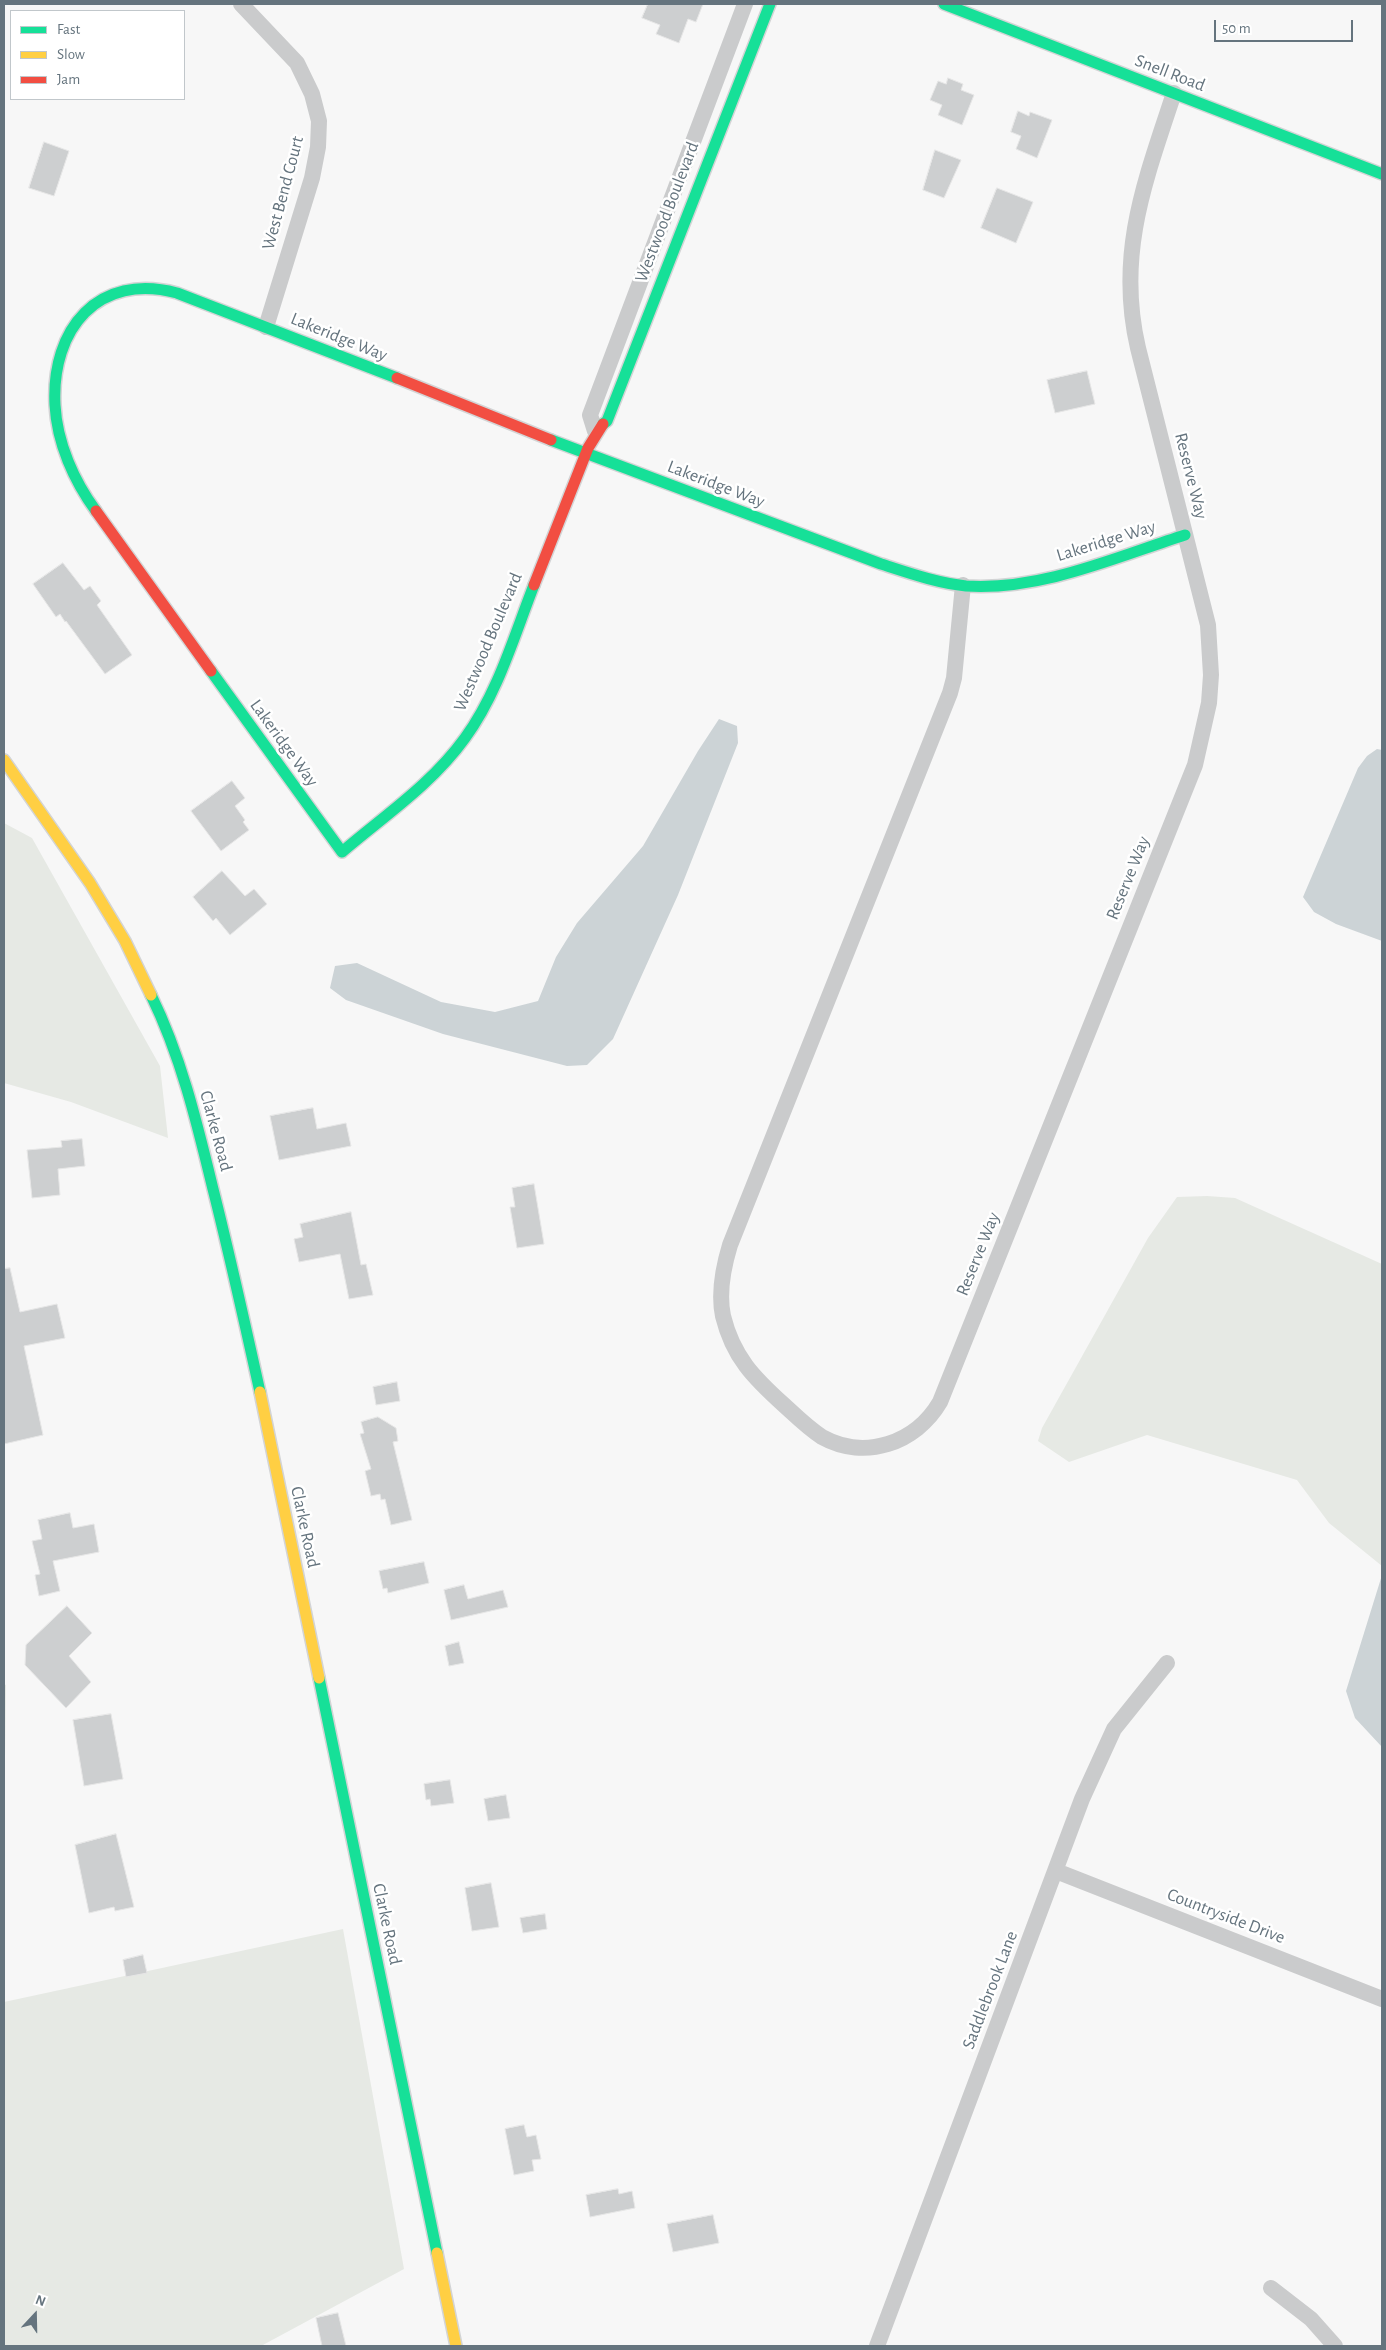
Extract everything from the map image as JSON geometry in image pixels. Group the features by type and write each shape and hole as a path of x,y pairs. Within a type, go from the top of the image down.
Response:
{"street":[{"name":"West Bend Court","path":"241,4 296,63 312,94 319,121 318,147 312,178 266,327"},
{"name":"Westwood Boulevard","path":"596,431 590,415 745,4"},
{"name":"Westwood Boulevard","path":"342,852 435,772 458,748 475,723 493,690 586,453 596,431 607,421 770,4"},
{"name":"Snell Road","path":"944,4 1382,174"},
{"name":"Reserve Way","path":"964,585 954,678 950,693 730,1245 721,1283 723,1315 731,1341 753,1377 814,1431 828,1440 855,1448 879,1447 906,1437 928,1419 940,1402 1195,765 1206,723 1211,675 1208,625 1136,339 1129,287 1136,217 1174,93"},
{"name":"Lakeridge Way","path":"342,852 87,500 68,466 59,434 55,388 60,355 70,332 78,321 93,304 105,297 129,288 154,287 266,327 586,453 882,564 927,579 964,585 995,585 1046,577 1186,535"},
{"name":"Clarke Road","path":"4,760 90,883 125,941 155,1003 180,1066 199,1132 242,1307 456,2346"},
{"name":"Saddlebrook Lane","path":"877,2346 1082,1799 1114,1730 1167,1663"},
{"name":"Countryside Drive","path":"1056,1871 1382,1999"},
{"path":"1271,2288 1311,2319 1335,2346"}],"shaded area":[{"path":"719,719 737,726 738,743 678,895 613,1039 587,1065 567,1066 443,1034 346,1000 330,988 335,966 357,963 441,1002 495,1012 538,1001 556,957 577,923 643,846 698,751"},
{"path":"1377,749 1382,750 1382,941 1336,924 1314,912 1303,897 1358,768 1367,756"},
{"path":"4,823 32,838 160,1066 168,1138 71,1102 4,1083"},
{"path":"1207,1196 1235,1198 1382,1264 1382,1566 1329,1523 1297,1480 1147,1435 1069,1462 1038,1441 1042,1428 1148,1238 1177,1197"},
{"path":"1382,1575 1382,1747 1355,1718 1346,1691"},
{"path":"4,1684 6,1685 4,1831"},
{"path":"343,1929 404,2269 261,2346 4,2346 4,2002"}],"building":[{"path":"648,4 703,4 696,22 688,19 679,43 656,34 660,25 642,18"},
{"path":"948,78 963,84 961,90 974,95 962,125 938,115 942,105 930,100 938,81 946,84"},
{"path":"1018,111 1029,116 1030,112 1052,120 1037,158 1016,149 1021,136 1011,132"},
{"path":"44,142 69,151 54,196 29,188"},
{"path":"935,150 961,160 944,198 923,190"},
{"path":"997,188 1033,202 1016,243 981,228"},
{"path":"1087,371 1095,404 1055,413 1047,380"},
{"path":"63,563 84,590 90,586 101,601 97,605 132,655 105,674 60,614 56,617 33,584"},
{"path":"232,781 245,798 235,806 245,820 243,822 249,830 221,851 191,811"},
{"path":"222,871 245,896 254,889 267,904 230,935 216,918 213,921 193,897"},
{"path":"313,1108 317,1129 346,1123 351,1146 279,1160 270,1116"},
{"path":"82,1139 85,1166 58,1169 60,1195 32,1198 27,1150 62,1147 61,1141"},
{"path":"534,1184 544,1244 517,1248 510,1207 515,1207 512,1188"},
{"path":"351,1212 361,1265 366,1264 373,1295 349,1299 340,1254 299,1262 294,1239 303,1237 300,1224"},
{"path":"10,1268 20,1312 57,1304 65,1338 24,1346 43,1435 4,1444 4,1269"},
{"path":"397,1382 400,1401 376,1405 373,1387"},
{"path":"378,1417 396,1428 398,1441 393,1442 412,1520 391,1525 385,1499 381,1500 380,1494 371,1496 365,1471 371,1469 360,1434 364,1433 361,1422"},
{"path":"70,1513 73,1528 94,1524 99,1552 53,1561 60,1591 39,1596 35,1575 40,1574 32,1541 42,1539 38,1520"},
{"path":"424,1562 429,1583 388,1593 387,1588 383,1589 379,1571"},
{"path":"464,1585 468,1599 503,1590 508,1607 451,1620 444,1590"},
{"path":"67,1606 92,1633 69,1656 91,1682 66,1708 25,1665 26,1645"},
{"path":"459,1642 464,1663 449,1666 445,1646"},
{"path":"111,1714 123,1779 84,1786 73,1720"},
{"path":"450,1780 454,1803 431,1806 430,1799 426,1800 424,1784"},
{"path":"506,1795 510,1818 488,1821 484,1799"},
{"path":"116,1834 134,1907 115,1911 114,1907 89,1913 75,1845"},
{"path":"491,1883 499,1927 472,1931 465,1888"},
{"path":"545,1914 547,1929 523,1933 520,1918"},
{"path":"143,1955 147,1973 126,1977 123,1960"},
{"path":"524,2125 527,2137 536,2135 541,2159 532,2160 534,2171 514,2175 505,2129"},
{"path":"618,2189 619,2194 632,2191 635,2208 590,2217 586,2195"},
{"path":"713,2215 719,2243 673,2252 667,2224"},
{"path":"338,2313 346,2346 322,2346 316,2318"}],"traffic: fast":[{"path":"603,424 607,421 770,4"},
{"path":"944,4 1382,174"},
{"path":"96,511 68,461 59,433 55,405 56,378 61,352 71,331 85,313 103,299 124,291 149,289 177,293 397,378"},
{"path":"551,440 881,564 955,585 994,586 1050,578 1078,571 1185,535"},
{"path":"211,671 342,852 423,785 452,755 465,738 477,721 496,683 534,585"},
{"path":"151,995 180,1066 194,1115 260,1392"},
{"path":"319,1678 437,2253"}],"traffic: slow":[{"path":"4,760 90,883 125,941 151,995"},
{"path":"260,1392 319,1678"},
{"path":"437,2253 456,2346"}],"traffic: jam":[{"path":"397,378 551,440"},
{"path":"534,585 588,448 603,424"},
{"path":"96,511 211,671"}]}
